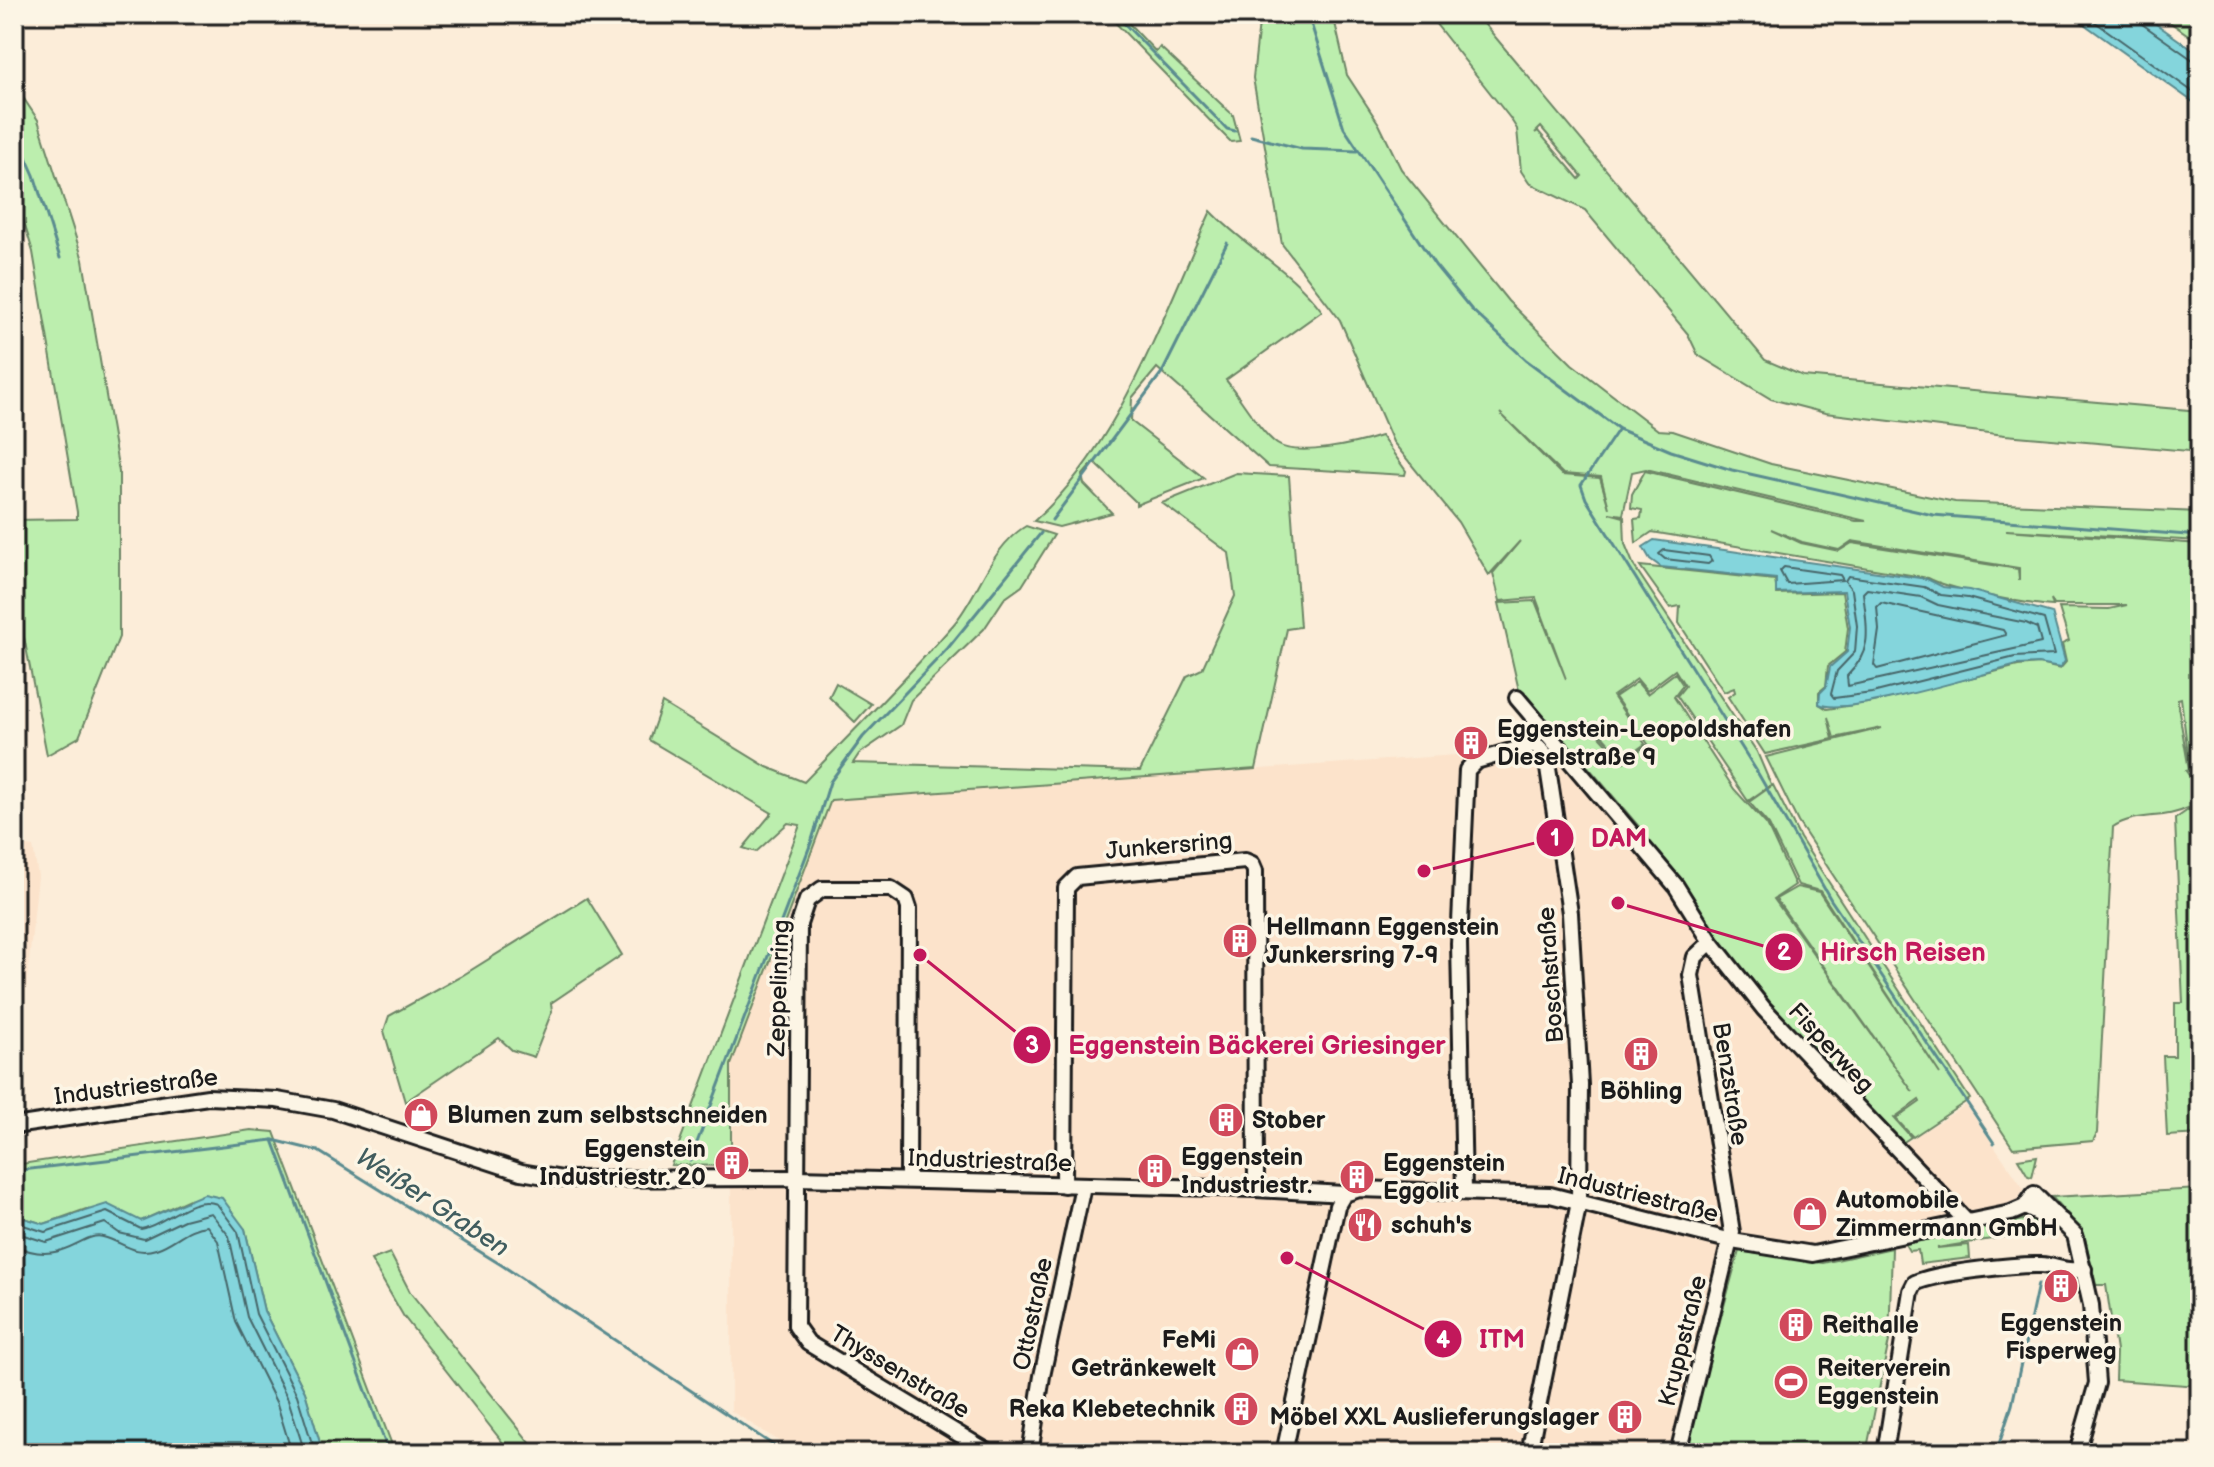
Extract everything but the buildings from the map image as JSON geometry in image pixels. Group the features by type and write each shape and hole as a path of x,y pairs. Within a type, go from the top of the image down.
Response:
{"street":[{"name":"Fisperweg","path":"1517,698 1676,886 1711,942 1764,1009 1967,1222"},
{"name":"Boschstraße","path":"1464,1191 1459,944 1467,770 1476,761 1535,744 1546,755 1569,902 1580,1085 1579,1202 1529,1453"},
{"name":"Junkersring","path":"1064,1185 1066,888 1069,881 1077,877 1245,861 1252,864 1255,871 1256,1189"},
{"name":"Zeppelinring","path":"797,1178 799,924 803,910 814,893 822,889 891,889 906,899 909,908 908,1180"},
{"name":"Benzstraße","path":"1711,942 1695,957 1691,975 1732,1241"},
{"name":"Industriestraße","path":"14,1126 208,1097 234,1097 333,1110 539,1177 797,1178 1256,1189 1344,1194 1359,1189 1536,1194 1732,1241 1813,1254 1967,1222"},
{"name":"Thyssenstraße","path":"797,1178 794,1316 801,1336 990,1453"},
{"name":"Ottostraße","path":"1028,1452 1083,1186"},
{"path":"1284,1453 1337,1206 1344,1194"},
{"path":"1967,1222 2011,1213 2025,1207 2034,1194 2075,1235 2084,1269 2098,1370 2077,1453"},
{"path":"2025,1207 2049,1219 2063,1221"},
{"name":"Kruppstraße","path":"1678,1453 1732,1241"},
{"path":"1885,1453 1911,1291 1915,1283 1958,1274 2043,1265 2060,1271 2084,1269"}],"shaded area":[{"path":"1533,735 1610,816 1675,892 1713,958 1767,1023 1891,1152 1966,1105 2024,1189 2017,1201 1823,1263 1739,1251 1684,1453 798,1453 731,1411 731,1065 831,800 1456,755"},
{"path":"14,844 33,847 38,876 14,1104"}],"green space":[{"path":"1107,14 1120,14 1156,52 1160,47 1233,115 1240,141 1231,142"},
{"path":"1260,14 1333,14 1347,75 1379,124 1401,169 1508,301 1572,364 1658,430 1673,431 1771,464 1955,502 2200,512 2200,541 2006,530 2200,544 2200,1134 2167,1136 2163,1056 2175,1056 2175,1003 2183,1003 2175,819 2188,810 2193,811 2188,808 2131,819 2113,827 2097,1133 2093,1141 2013,1148 1798,822 1766,757 1882,728 1834,738 1828,717 1833,739 1765,754 1728,697 1735,692 1734,688 1724,692 1679,623 1680,606 1670,608 1640,566 1775,580 1777,594 1842,592 1848,628 1845,652 1828,666 1826,686 1819,692 1819,704 1827,709 1874,702 2018,666 2039,664 2060,669 2066,662 2062,644 2069,641 2059,608 2109,609 2127,605 2054,605 2051,599 2053,606 2025,602 1970,592 1928,578 1652,532 1636,543 1634,519 1641,518 1642,510 1631,508 1632,494 1645,471 1866,521 1646,469 1632,472 1623,515 1609,513 1624,517 1625,544 1634,566 1757,752 1771,785 1748,801 1677,696 1685,686 1675,670 1647,691 1637,679 1613,696 1645,744 1624,759 1591,723 1577,734 1590,725 1624,762 1648,744 1615,697 1637,682 1647,694 1675,673 1683,685 1674,697 1734,789 1767,825 1795,885 1774,899 1913,1092 1776,899 1797,887 1819,892 1940,1074 1820,891 1798,885 1769,825 1749,802 1773,785 1800,838 1970,1099 1913,1137 1896,1119 1919,1100 1894,1118 1911,1137 1899,1145 1767,1006 1644,840 1647,836 1567,742 1563,745 1520,695 1499,603 1535,601 1566,679 1536,598 1500,601 1493,573 1520,541 1489,575 1458,522 1393,442 1340,320 1282,244 1253,78","holes":["1500,413 1563,474 1601,477 1609,508 1600,478 1562,475","1771,529 1802,542 1839,550 1852,541 2019,568 2019,580 2018,569 1852,543 1839,551 1801,543","2181,698 2191,778 2186,771 2189,770 2178,699"]},
{"path":"1428,14 1476,14 1765,360 1803,376 2200,411 2200,452 2005,435 1825,413 1771,399 1698,355 1688,334 1585,210 1529,183 1521,171 1517,129","holes":["1541,127 1582,176 1579,179 1538,131 1535,133"]},
{"path":"2158,14 2200,14 2200,43"},
{"path":"14,84 38,120 83,260 119,472 119,637 79,737 47,755 24,637 21,579 14,578 14,520 77,519 77,512 33,252 14,190"},
{"path":"1211,211 1296,283 1322,311 1226,380 1250,414 1271,439 1286,448 1328,448 1381,436 1406,471 1405,475 1269,467 1157,368 1132,398 1131,421 1204,478 1136,505 1094,462 1082,476 1084,484 1112,513 1059,527 1034,521 1064,491 1115,417 1157,334"},
{"path":"1236,473 1289,476 1300,627 1287,629 1256,769 831,800 731,1065 731,1166 671,1165 800,825 788,823 756,852 743,848 772,813 649,740 662,703 767,767 804,782 953,625 1003,546 1026,526 1054,535 1022,586 1004,599 984,629 911,700 901,725 859,754 853,763 1140,771 1187,676 1202,669 1235,596 1229,553 1162,503"},
{"path":"836,683 871,704 855,722 829,697"},
{"path":"587,898 622,955 551,1003 552,1011 534,1057 512,1050 499,1038 405,1102 384,1031 389,1016 460,977"},
{"path":"251,1130 274,1132 395,1453 323,1453 305,1392 264,1311 245,1229 189,1199 141,1221 86,1209 44,1224 14,1215 14,1165"},
{"path":"2037,1156 2032,1177 2028,1176 2018,1159"},
{"path":"2200,1189 2200,1386 2115,1380 2116,1351 2106,1285 2096,1285 2084,1234 2052,1197"},
{"path":"2027,1219 2040,1220 2060,1229 2049,1236 2040,1231 1937,1248 1969,1245 1970,1258 1920,1264 1918,1250 1909,1251 1905,1244"},
{"name":"Reiterverein Eggenstein","path":"1892,1248 1889,1341 1866,1453 1684,1453 1739,1251 1823,1263"},
{"path":"390,1253 410,1292 538,1453 511,1453 404,1317 371,1260"}],"water":[{"path":"2070,14 2142,14 2200,55 2200,107"},
{"path":"1654,540 1927,579 1943,587 1969,590 2052,613 2065,661 2060,668 2038,664 2017,665 1915,693 1856,705 1819,704 1830,667 1847,652 1850,627 1844,591 1776,593 1776,579 1661,567 1650,559 1643,547"},
{"path":"204,1194 222,1198 245,1229 264,1311 305,1392 323,1453 14,1453 14,1215 44,1224 107,1204 141,1221"}],"waterway":[{"path":"1115,14 1227,129 1235,131"},
{"path":"1308,14 1344,128 1435,265 1471,309 1526,360 1619,429 1671,451 1732,470 1933,515 2200,536"},
{"path":"14,130 34,175 60,258"},
{"path":"1251,136 1302,149 1357,151"},
{"path":"1052,520 1163,371 1227,243"},
{"path":"1618,430 1581,485 1586,499 1756,770 1831,900 1994,1143"},
{"path":"690,1161 811,843 830,782 863,737 948,648 1041,533"},
{"path":"273,1140 389,1453"},
{"name":"Weißer Graben","path":"14,1171 273,1140 318,1151 503,1266 785,1453"},
{"path":"1996,1453 2012,1405 2038,1284"}],"place":[{"name":"Eggenstein-Leopoldshafen Dieselstraße 9","path":"1471,743"},
{"name":"DAM","path":"1424,871"},
{"name":"Hirsch Reisen","path":"1618,903"},
{"name":"Hellmann Eggenstein Junkersring 7-9","path":"1240,941"},
{"name":"Eggenstein Bäckerei Griesinger","path":"920,955"},
{"name":"Böhling","path":"1641,1054"},
{"name":"Blumen zum selbstschneiden","path":"421,1115"},
{"name":"Stober","path":"1226,1120"},
{"name":"Eggenstein Industriestr. 20","path":"732,1163"},
{"name":"Eggenstein Industriestr.","path":"1155,1171"},
{"name":"Eggenstein Eggolit","path":"1357,1177"},
{"name":"Automobile Zimmermann GmbH","path":"1810,1214"},
{"name":"schuh's","path":"1365,1225"},
{"name":"ITM","path":"1287,1258"},
{"name":"Eggenstein Fisperweg","path":"2061,1286"},
{"name":"Reithalle","path":"1796,1325"},
{"name":"FeMi Getränkewelt","path":"1242,1354"},
{"name":"Reiterverein Eggenstein","path":"1791,1382"},
{"name":"Reka Klebetechnik","path":"1241,1409"},
{"name":"Möbel XXL Auslieferungslager","path":"1625,1417"}]}
